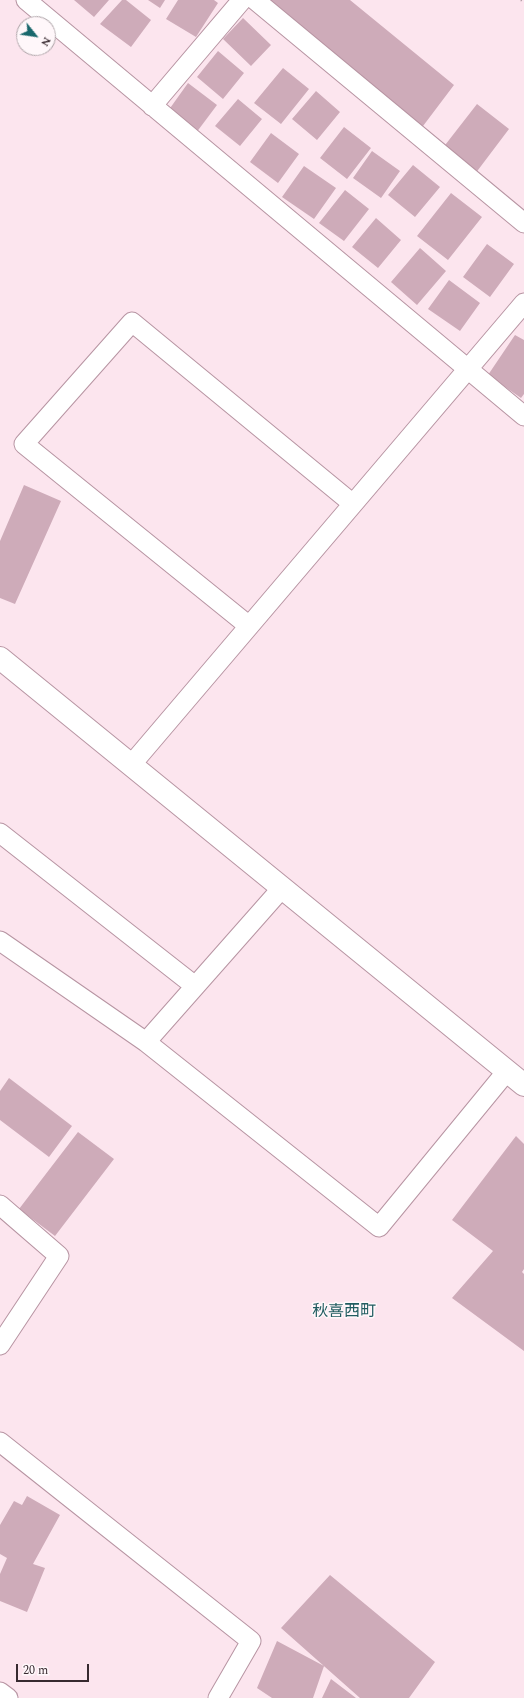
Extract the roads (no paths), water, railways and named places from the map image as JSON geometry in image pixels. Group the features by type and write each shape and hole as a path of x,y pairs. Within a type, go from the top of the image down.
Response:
{"street":[{"path":"26,0 524,416"},
{"path":"152,106 242,0"},
{"path":"255,0 524,223"},
{"path":"131,765 524,304"},
{"path":"249,626 24,444 132,322 354,504"},
{"path":"0,658 282,888 518,1077 379,1227 146,1042 0,940"},
{"path":"0,833 195,986"},
{"path":"146,1042 282,888"},
{"path":"0,1205 59,1256 0,1345"},
{"path":"0,1442 251,1641 218,1698"},
{"path":"0,1692 8,1698"}],"district":[{"name":"秋喜西町","path":"344,1313"}]}
